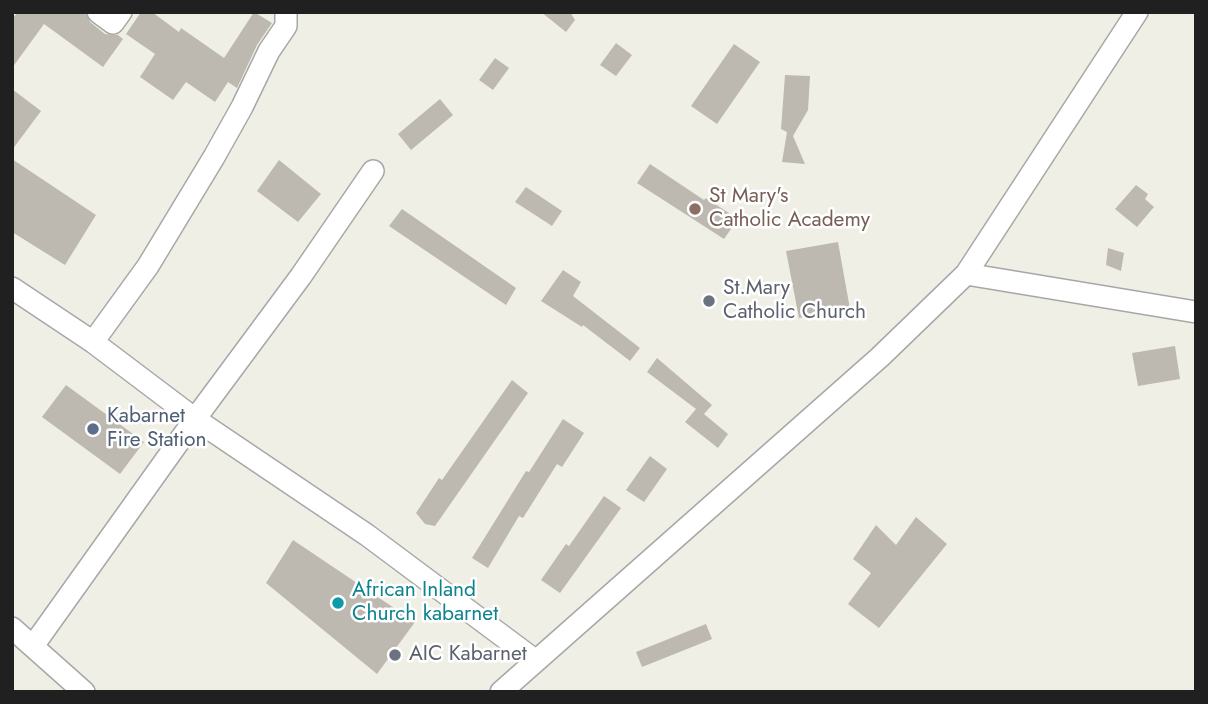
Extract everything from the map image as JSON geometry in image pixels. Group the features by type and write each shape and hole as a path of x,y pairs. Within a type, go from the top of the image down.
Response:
{"street":[{"path":"98,12 113,23 123,12"},
{"path":"93,342 148,266 214,157 269,51 286,26 286,12"},
{"path":"501,692 870,366 966,274 1137,12"},
{"path":"33,646 195,418 301,276 373,171"},
{"path":"966,274 1196,313"},
{"path":"12,288 93,342 195,418 367,535 536,661"},
{"path":"12,628 84,692"}],"building":[{"path":"18,12 85,12 90,22 105,34 118,35 123,39 103,67 44,24 12,68 12,19"},
{"path":"141,12 152,12 179,32 181,28 224,58 254,12 272,23 257,45 237,88 228,82 215,102 186,82 173,100 140,77 155,54 126,34"},
{"path":"541,12 570,12 575,20 566,32"},
{"path":"616,43 632,55 616,76 600,65"},
{"path":"734,44 760,62 717,124 691,106"},
{"path":"495,58 509,68 493,90 479,80"},
{"path":"785,75 810,76 808,110 793,136 805,164 782,162 787,132 781,129"},
{"path":"12,89 41,111 12,150"},
{"path":"440,99 453,115 411,150 398,134"},
{"path":"12,159 96,215 65,265 12,232"},
{"path":"279,160 321,194 298,222 257,191"},
{"path":"650,164 738,219 724,239 637,183"},
{"path":"1136,185 1148,194 1145,199 1154,207 1137,227 1115,209"},
{"path":"526,187 562,211 552,226 515,202"},
{"path":"402,209 516,288 506,305 389,226"},
{"path":"838,242 850,309 799,318 786,251"},
{"path":"1108,248 1124,253 1121,271 1106,265"},
{"path":"563,270 581,282 573,296 640,348 630,361 583,325 582,327 541,301"},
{"path":"1175,346 1180,379 1138,386 1132,353"},
{"path":"657,358 712,405 704,414 728,434 718,448 685,422 696,409 647,372"},
{"path":"512,380 528,393 435,526 425,524 416,513"},
{"name":"Kabarnet Fire Station","path":"66,385 144,442 120,474 42,417"},
{"path":"563,419 584,433 562,467 557,464 523,518 519,516 488,568 472,558 526,471 529,472"},
{"path":"650,456 667,469 644,502 626,490"},
{"path":"604,496 621,508 560,593 541,580"},
{"path":"916,517 947,544 879,628 848,604 871,573 853,559 876,525 896,545"},
{"name":"African Inland Church kabarnet","path":"293,540 415,622 377,674 266,583"},
{"path":"706,624 712,639 642,667 636,652"}],"place":[{"name":"St Mary's Catholic Academy","path":"695,209"},
{"name":"St.Mary Catholic Church","path":"709,301"},
{"name":"Kabarnet Fire Station","path":"93,429"},
{"name":"African Inland Church kabarnet","path":"338,603"},
{"name":"AIC Kabarnet","path":"395,655"}]}
